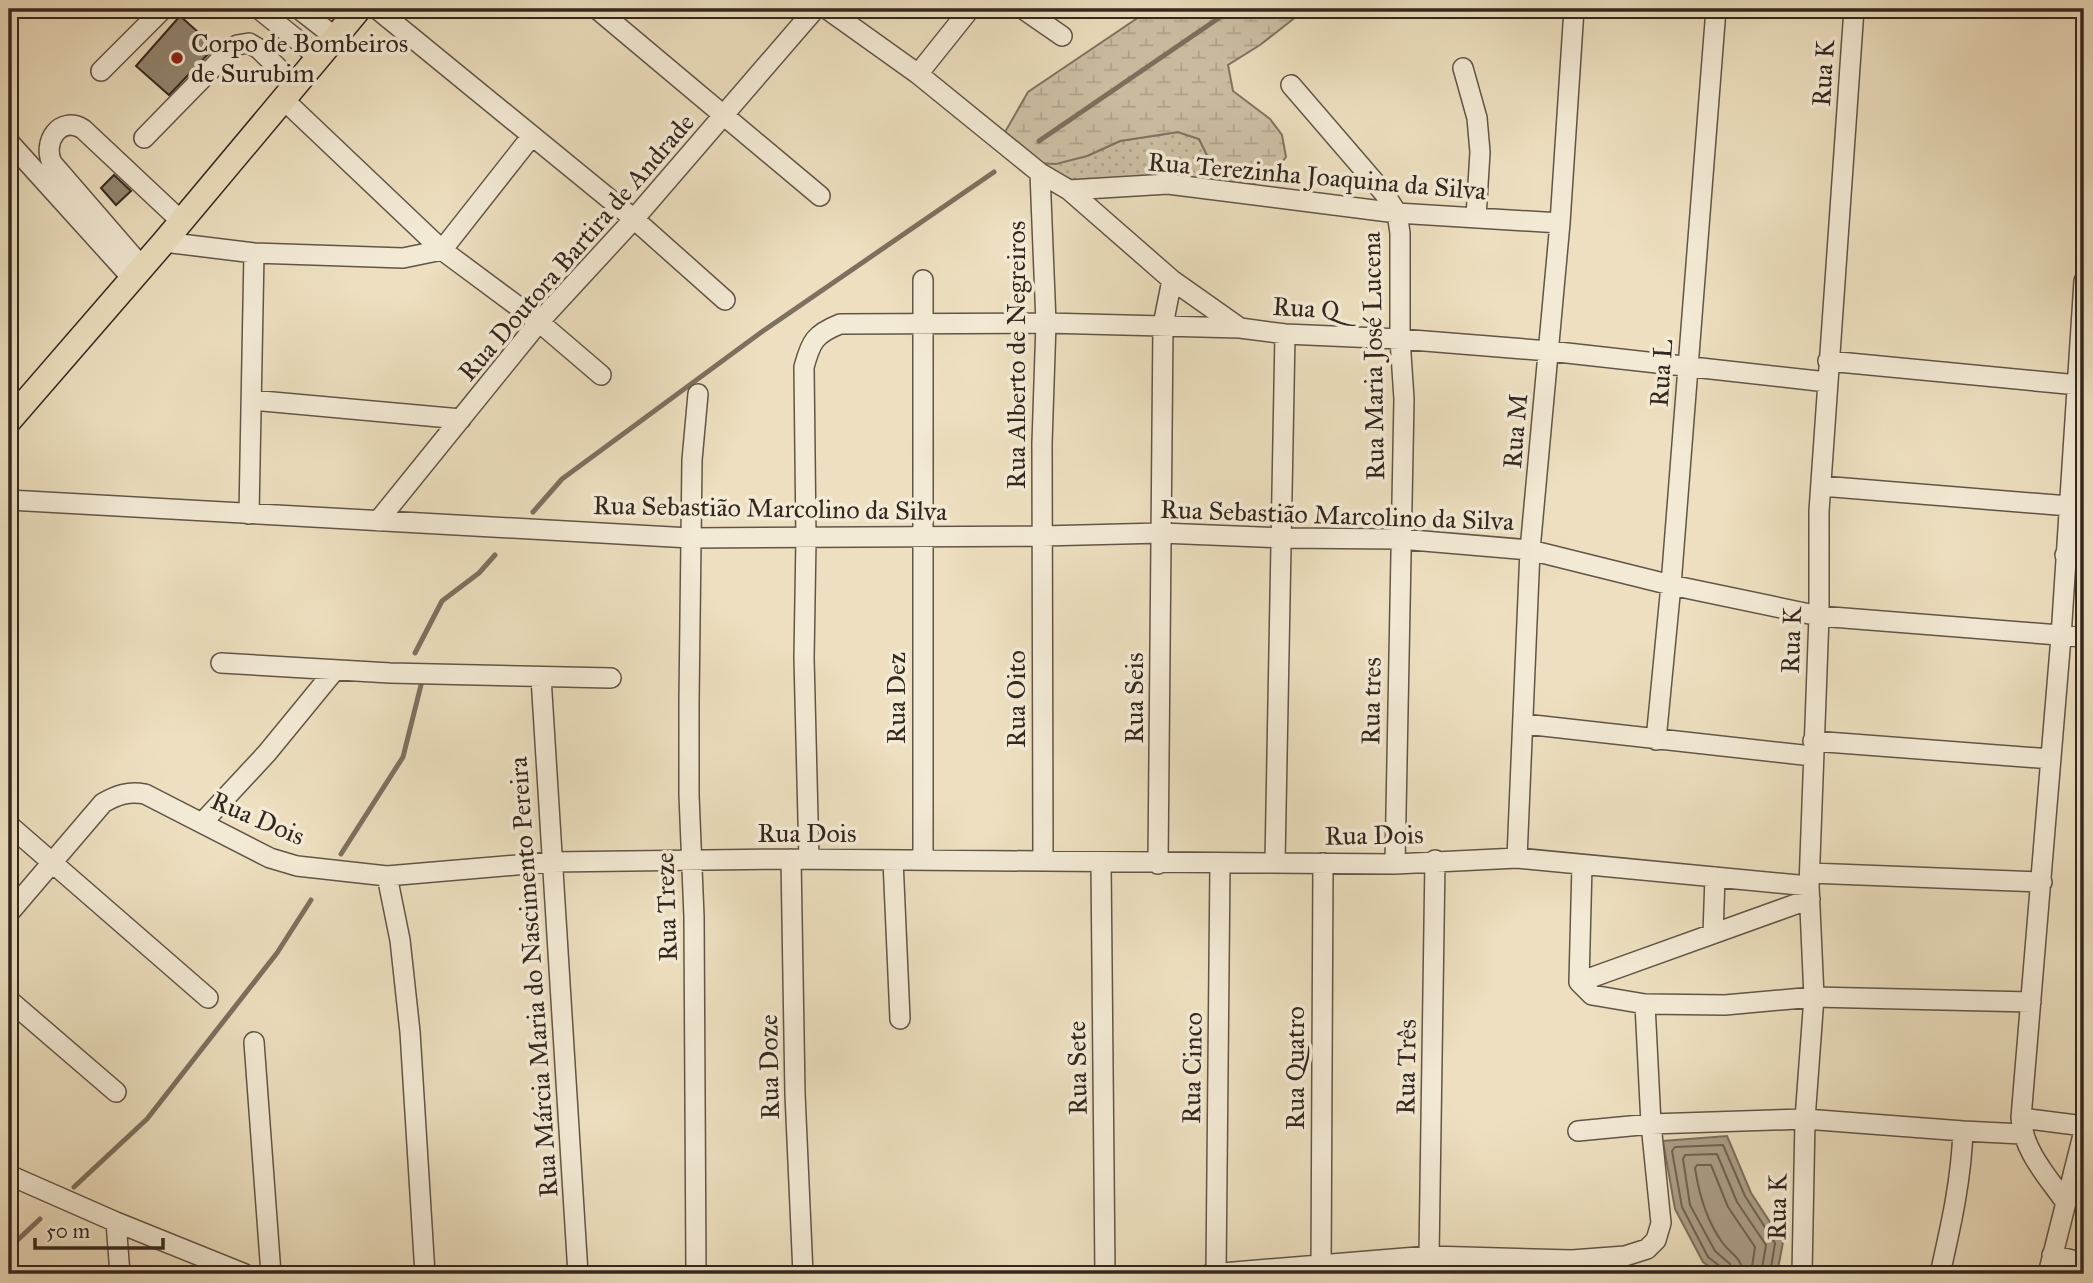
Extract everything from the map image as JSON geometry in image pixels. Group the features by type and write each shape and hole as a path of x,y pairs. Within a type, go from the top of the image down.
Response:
{"main road":[{"path":"9,421 164,242 359,9"}],"street":[{"path":"101,71 163,9"},
{"path":"259,9 317,56"},
{"path":"299,9 335,37"},
{"path":"377,9 634,219 725,300"},
{"path":"597,9 820,196"},
{"name":"Rua Doutora Bartira de Andrade","path":"378,521 539,322 725,116 815,9"},
{"path":"827,9 918,74 1040,173 1069,190 1172,280 1240,328"},
{"path":"918,74 971,9"},
{"path":"1023,9 1062,36"},
{"name":"Rua M","path":"1517,859 1530,550 1560,223 1574,9"},
{"name":"Rua L","path":"1656,740 1671,585 1716,9"},
{"name":"Rua K","path":"1802,1274 1805,1119 1814,997 1809,886 1821,486 1854,9"},
{"path":"144,138 228,52 237,45 249,43 259,49 289,92 442,250 539,322 601,375"},
{"path":"1463,68 1477,118 1480,152 1476,218"},
{"name":"Rua Maria José Lucena","path":"1291,85 1365,170 1397,213 1400,233 1400,339 1404,399 1400,539"},
{"path":"137,272 52,163 49,149 54,135 70,123 83,129 181,221"},
{"path":"164,242 254,253 403,258 442,250 531,137"},
{"path":"9,142 137,272"},
{"name":"Rua Alberto de Negreiros","path":"1040,173 1046,323 1042,536"},
{"name":"Rua Terezinha Joaquina da Silva","path":"1069,190 1168,184 1397,213 1560,223"},
{"path":"249,513 254,253"},
{"name":"Rua Seis","path":"1158,864 1163,325 1172,280"},
{"name":"Rua Dez","path":"923,281 923,860"},
{"path":"2066,1203 2029,1149 2022,1126 2061,637 2075,556 2068,506 2079,429 2078,385 2084,281"},
{"name":"Rua Q","path":"804,367 809,346 821,332 840,324 1046,323 1240,328 1285,334 1400,339 1549,351 1827,382"},
{"path":"1275,862 1285,334"},
{"path":"1828,361 2078,385"},
{"name":"Rua Doze","path":"803,1274 795,1094 806,538 804,367"},
{"name":"Rua Treze","path":"696,1274 694,916 689,794 690,538 692,460 698,394"},
{"path":"251,400 461,419"},
{"path":"1821,486 2068,506"},
{"name":"Rua Sebastião Marcolino da Silva","path":"9,500 690,538 1161,533 1400,539 1530,550 1671,585 1819,616 2084,638"},
{"name":"Rua Oito","path":"1042,536 1043,861"},
{"name":"Rua tres","path":"1395,864 1400,539"},
{"path":"221,663 421,674 611,678"},
{"path":"202,823 267,753 335,670"},
{"name":"Rua Márcia Maria do Nascimento Pereira","path":"541,677 578,1274"},
{"path":"1524,724 1656,740 2051,759"},
{"name":"Rua Dois","path":"53,863 103,803 132,792 145,793 270,858 297,866 387,876 551,862 800,859 1395,864 1435,860 1517,859 1809,886 2042,882"},
{"path":"9,825 208,998"},
{"path":"893,860 900,1020"},
{"name":"Rua Três","path":"1430,1265 1435,860"},
{"name":"Rua Sete","path":"1101,862 1105,1274"},
{"path":"9,913 53,863"},
{"name":"Rua Cinco","path":"1216,1274 1220,863"},
{"name":"Rua Quatro","path":"1321,1270 1323,863"},
{"path":"1582,865 1579,982 1592,995 1645,1003 1725,1005 1814,997 2031,1002"},
{"path":"387,876 400,940 410,1032 425,1274"},
{"path":"1713,934 1715,877"},
{"path":"1579,982 1713,934 1809,886"},
{"path":"9,1000 116,1092"},
{"path":"1210,1274 1430,1265 1572,1267 1647,1249 1656,1240 1661,1223 1651,1124 1645,1003"},
{"path":"254,1042 271,1274"},
{"path":"1578,1131 1651,1124 1805,1119 1963,1131 2022,1126 2084,1129 2050,1265 2084,1263"},
{"path":"1940,1274 1957,1202 1963,1131"},
{"path":"9,1175 245,1274"},
{"path":"116,1222 120,1274"}],"green space":[{"path":"1151,9 1306,9 1260,45 1228,65 1233,91 1270,119 1282,135 1286,157 1268,177 1256,183 1230,186 1213,167 1199,139 1178,132 1120,141 1087,156 1056,164 1036,163 1005,132 1028,92"},
{"path":"1178,132 1199,139 1213,167 1230,186 1087,183 1059,178 1036,163 1087,156 1120,141"}],"water":[{"path":"1727,1136 1751,1193 1783,1242 1777,1274 1720,1274 1703,1262 1675,1209 1663,1141"}],"building":[{"name":"Corpo de Bombeiros de Surubim","path":"180,16 215,47 169,95 136,66"},
{"path":"114,175 131,191 116,205 101,188"}],"waterway":[{"path":"1039,141 1232,9"},
{"path":"533,512 562,479 763,331 994,172"},
{"path":"415,653 442,601 479,573 495,555"},
{"path":"341,854 403,757 421,685"},
{"path":"74,1187 147,1119 277,953 311,900"},
{"path":"9,1248 40,1219"}],"place":[{"name":"Corpo de Bombeiros de Surubim","path":"177,58"}]}
